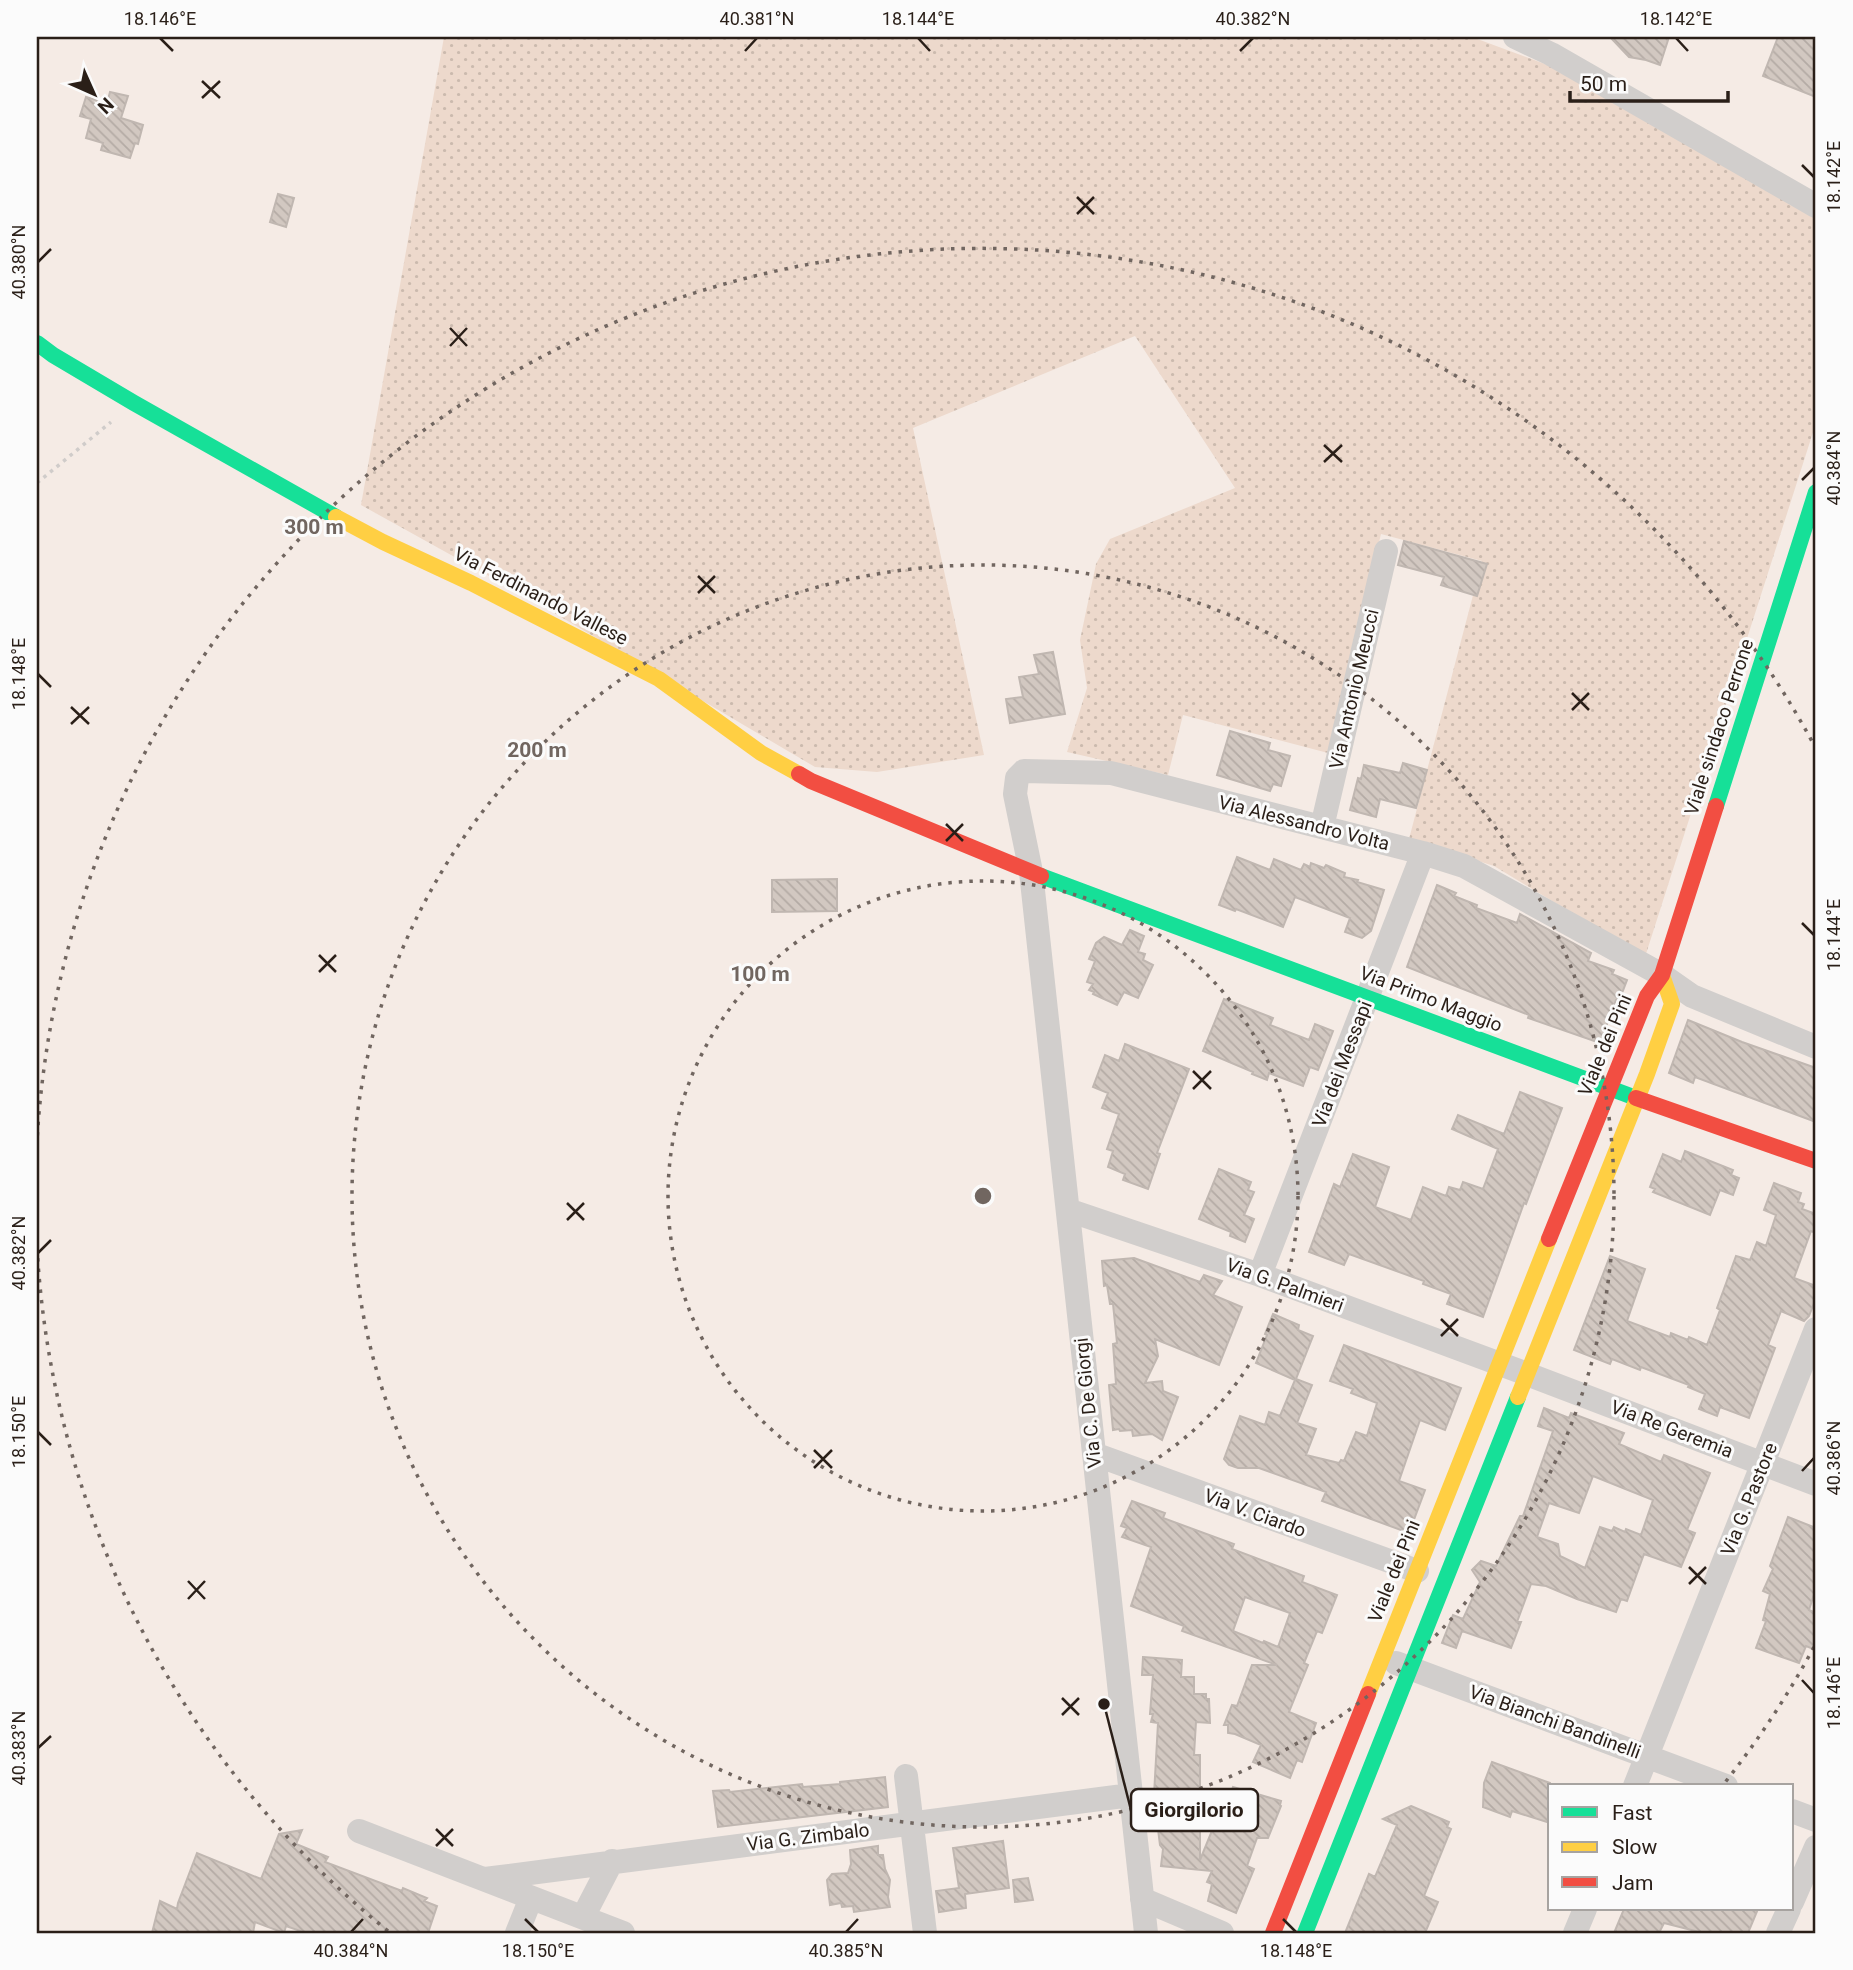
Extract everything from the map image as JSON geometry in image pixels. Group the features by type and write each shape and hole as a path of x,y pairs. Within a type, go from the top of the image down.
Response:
{"street":[{"path":"1515,37 1572,66 1816,206"},
{"name":"Via Ferdinando Vallese","path":"37,343 134,403 331,515 659,679 761,753 811,781 1031,873"},
{"name":"Viale sindaco Perrone","path":"1662,975 1816,492"},
{"name":"Via Antonio Meucci","path":"1322,827 1386,551"},
{"name":"Via Alessandro Volta","path":"1031,873 1015,793 1017,778 1024,771 1111,773 1423,853 1464,866 1662,975 1692,996 1816,1047"},
{"name":"Via dei Messapi","path":"1260,1275 1423,853"},
{"name":"Via Primo Maggio","path":"1031,873 1609,1088 1816,1161"},
{"name":"Via C. De Giorgi","path":"1031,873 1146,1933"},
{"path":"1305,1933 1638,1098 1672,1004 1662,975"},
{"name":"Viale dei Pini","path":"1273,1933 1609,1088 1647,996 1662,975"},
{"name":"Via G. Palmieri","path":"1068,1210 1260,1275 1527,1374"},
{"name":"Via G. Pastore","path":"1635,1784 1816,1329"},
{"name":"Via Re Geremia","path":"1527,1374 1816,1484"},
{"name":"Via V. Ciardo","path":"1094,1454 1417,1572"},
{"name":"Via Bianchi Bandinelli","path":"1382,1658 1721,1784"},
{"path":"906,1776 925,1933"},
{"name":"Via G. Zimbalo","path":"485,1879 1131,1795"},
{"path":"1794,1812 1816,1820"},
{"path":"359,1831 623,1933"},
{"path":"1794,1897 1816,1847"},
{"path":"583,1917 612,1861"},
{"path":"517,1933 531,1898"},
{"path":"1142,1899 1222,1933"},
{"path":"1575,1933 1585,1910"},
{"path":"1778,1933 1789,1910"}],"path":[{"path":"37,483 134,403"}],"shaded area":[{"path":"444,37 1472,37 1553,67 1816,217 1816,423 1645,957 1494,866 1409,839 1482,561 1381,534 1328,753 1183,715 1168,775 1067,752 1087,688 1080,640 1096,564 1110,539 1235,488 1135,336 913,428 984,755 877,772 815,767 539,604 361,505"}],"building":[{"path":"1610,37 1669,37 1660,65 1629,57"},
{"path":"1778,37 1816,37 1816,97 1763,76"},
{"path":"110,92 128,96 121,118 143,125 138,144 135,143 130,158 101,150 103,143 86,138 91,119 80,116 86,97 107,103"},
{"path":"278,194 294,198 286,227 270,222"},
{"path":"1404,541 1487,564 1477,596 1441,585 1444,577 1398,565"},
{"path":"1053,652 1065,714 1010,723 1006,699 1023,697 1019,677 1039,674 1034,655"},
{"path":"1230,731 1270,743 1268,750 1290,756 1281,786 1273,784 1270,791 1217,775"},
{"path":"1403,763 1427,770 1416,808 1380,799 1376,817 1350,810 1364,765 1400,773"},
{"path":"1237,857 1270,870 1274,859 1301,870 1304,864 1310,867 1311,863 1324,868 1326,865 1345,873 1344,877 1384,890 1371,931 1362,938 1345,932 1350,918 1295,897 1283,927 1219,905"},
{"path":"837,879 837,911 772,912 772,880"},
{"path":"1437,885 1456,893 1454,896 1477,905 1476,908 1517,923 1520,914 1591,953 1588,961 1614,970 1612,974 1627,980 1619,1001 1616,1000 1600,1043 1528,1018 1529,1015 1407,967"},
{"path":"1130,930 1144,936 1138,952 1145,954 1143,960 1153,965 1138,998 1124,992 1117,1005 1089,990 1093,984 1087,982 1095,961 1089,959 1096,943 1104,937 1122,945"},
{"path":"1224,999 1273,1018 1270,1025 1309,1040 1315,1024 1333,1031 1318,1070 1310,1067 1303,1086 1269,1073 1267,1080 1203,1051"},
{"path":"1688,1020 1816,1068 1816,1122 1695,1077 1693,1083 1669,1073"},
{"path":"1125,1044 1189,1069 1157,1153 1160,1154 1148,1189 1123,1180 1125,1174 1108,1167 1113,1151 1107,1149 1119,1114 1102,1108 1108,1093 1093,1087 1105,1055 1119,1061"},
{"path":"1520,1092 1562,1108 1483,1317 1447,1304 1451,1294 1423,1284 1424,1281 1349,1254 1344,1265 1309,1252 1334,1184 1340,1187 1353,1154 1389,1167 1375,1207 1411,1220 1423,1187 1446,1196 1449,1187 1460,1190 1463,1182 1483,1189 1498,1149 1452,1129 1458,1115 1504,1134"},
{"path":"1685,1151 1733,1170 1731,1175 1739,1178 1733,1195 1720,1190 1710,1215 1653,1192 1655,1189 1650,1187 1663,1154 1681,1162"},
{"path":"1219,1169 1251,1182 1248,1190 1254,1192 1244,1215 1254,1219 1245,1242 1230,1236 1231,1232 1199,1219"},
{"path":"1774,1183 1801,1193 1798,1202 1804,1204 1802,1209 1816,1214 1816,1233 1811,1231 1794,1278 1816,1286 1816,1298 1809,1316 1804,1321 1781,1311 1768,1345 1775,1348 1749,1418 1720,1407 1717,1416 1699,1409 1705,1394 1688,1387 1689,1385 1641,1367 1640,1370 1612,1359 1610,1364 1574,1350 1610,1256 1645,1269 1627,1321 1670,1337 1671,1333 1707,1345 1736,1256 1750,1260 1757,1242 1766,1246 1776,1215 1764,1210"},
{"path":"1134,1258 1200,1282 1204,1275 1222,1281 1213,1295 1242,1307 1219,1365 1155,1339 1158,1356 1145,1383 1162,1381 1163,1391 1178,1397 1162,1440 1152,1434 1133,1436 1132,1430 1113,1430 1109,1385 1116,1384 1113,1344 1117,1343 1113,1304 1110,1304 1107,1285 1104,1286 1102,1261"},
{"path":"1273,1314 1299,1325 1298,1330 1313,1336 1296,1379 1312,1385 1297,1423 1316,1429 1306,1455 1339,1463 1344,1461 1356,1432 1367,1436 1377,1403 1351,1393 1353,1389 1330,1381 1344,1345 1461,1388 1445,1430 1420,1420 1399,1481 1425,1490 1409,1533 1322,1501 1326,1492 1259,1468 1238,1468 1229,1465 1224,1459 1240,1416 1265,1425 1269,1412 1280,1416 1295,1380 1256,1363"},
{"path":"1544,1408 1569,1418 1571,1413 1624,1433 1619,1444 1661,1462 1664,1455 1710,1473 1687,1530 1695,1533 1681,1567 1644,1554 1627,1601 1621,1599 1616,1612 1546,1586 1531,1584 1511,1648 1462,1631 1456,1648 1442,1643 1453,1615 1463,1619 1480,1582 1472,1570 1481,1561 1496,1566 1520,1516 1523,1516 1553,1431 1538,1426","holes":["1593,1476 1653,1500 1641,1535 1626,1529 1625,1532 1614,1527 1612,1531 1600,1527 1585,1568 1560,1556 1558,1544 1537,1537 1549,1503 1579,1513"]},
{"path":"1132,1501 1165,1513 1163,1518 1234,1544 1232,1549 1304,1576 1302,1582 1337,1595 1322,1633 1317,1631 1304,1663 1308,1665 1289,1712 1316,1723 1302,1762 1297,1760 1290,1778 1253,1762 1261,1745 1228,1733 1228,1725 1224,1725 1232,1705 1237,1706 1252,1665 1277,1665 1182,1631 1184,1626 1131,1606 1151,1547 1122,1537 1127,1528 1121,1526","holes":["1245,1597 1290,1613 1278,1647 1233,1631"]},
{"path":"1788,1517 1816,1528 1816,1588 1809,1610 1816,1613 1816,1650 1806,1646 1799,1663 1756,1648 1766,1621 1763,1620 1770,1594 1763,1591 1773,1569 1770,1566"},
{"path":"1143,1657 1182,1660 1181,1677 1194,1677 1194,1694 1206,1694 1206,1699 1209,1699 1210,1723 1196,1722 1194,1755 1200,1755 1200,1860 1227,1794 1230,1795 1233,1787 1281,1801 1268,1838 1257,1838 1247,1866 1254,1869 1236,1913 1208,1901 1212,1884 1207,1882 1212,1871 1161,1866 1163,1849 1158,1829 1173,1826 1175,1795 1154,1795 1158,1723 1151,1722 1153,1675 1142,1675"},
{"path":"1492,1762 1550,1783 1547,1822 1512,1811 1510,1817 1483,1807 1484,1783"},
{"path":"885,1777 888,1807 718,1827 713,1791 840,1784"},
{"path":"1411,1806 1449,1822 1447,1827 1451,1829 1424,1896 1438,1902 1425,1933 1345,1933 1369,1874 1375,1877 1397,1825 1383,1819"},
{"path":"302,1830 296,1844 328,1857 325,1862 402,1891 403,1888 427,1898 424,1901 437,1906 428,1933 306,1933 286,1926 284,1933 255,1922 253,1933 152,1933 160,1901 177,1909 197,1853 261,1879 279,1834"},
{"path":"1003,1841 1009,1888 965,1894 966,1908 939,1912 936,1891 959,1888 953,1848"},
{"path":"878,1846 878,1855 883,1855 890,1880 890,1907 854,1912 853,1906 842,1907 841,1903 830,1905 827,1880 832,1874 848,1873 851,1864 850,1850"},
{"path":"1028,1878 1033,1900 1015,1902 1013,1880"},
{"path":"1624,1910 1758,1910 1748,1933 1703,1933 1664,1923 1659,1933 1614,1933"}],"traffic: fast":[{"path":"37,343 134,403 336,517"},
{"path":"1716,806 1816,492"},
{"path":"1041,876 1636,1098"},
{"path":"1305,1933 1518,1397"}],"traffic: slow":[{"path":"336,517 659,679 761,753 799,774"},
{"path":"1518,1397 1647,1074 1672,1004 1662,975"},
{"path":"1368,1694 1549,1239"}],"traffic: jam":[{"path":"799,774 1041,876"},
{"path":"1549,1239 1647,996 1662,975 1716,806"},
{"path":"1636,1098 1816,1161"},
{"path":"1273,1933 1368,1694"}],"place":[{"name":"Giorgilorio","path":"1104,1704"}]}
